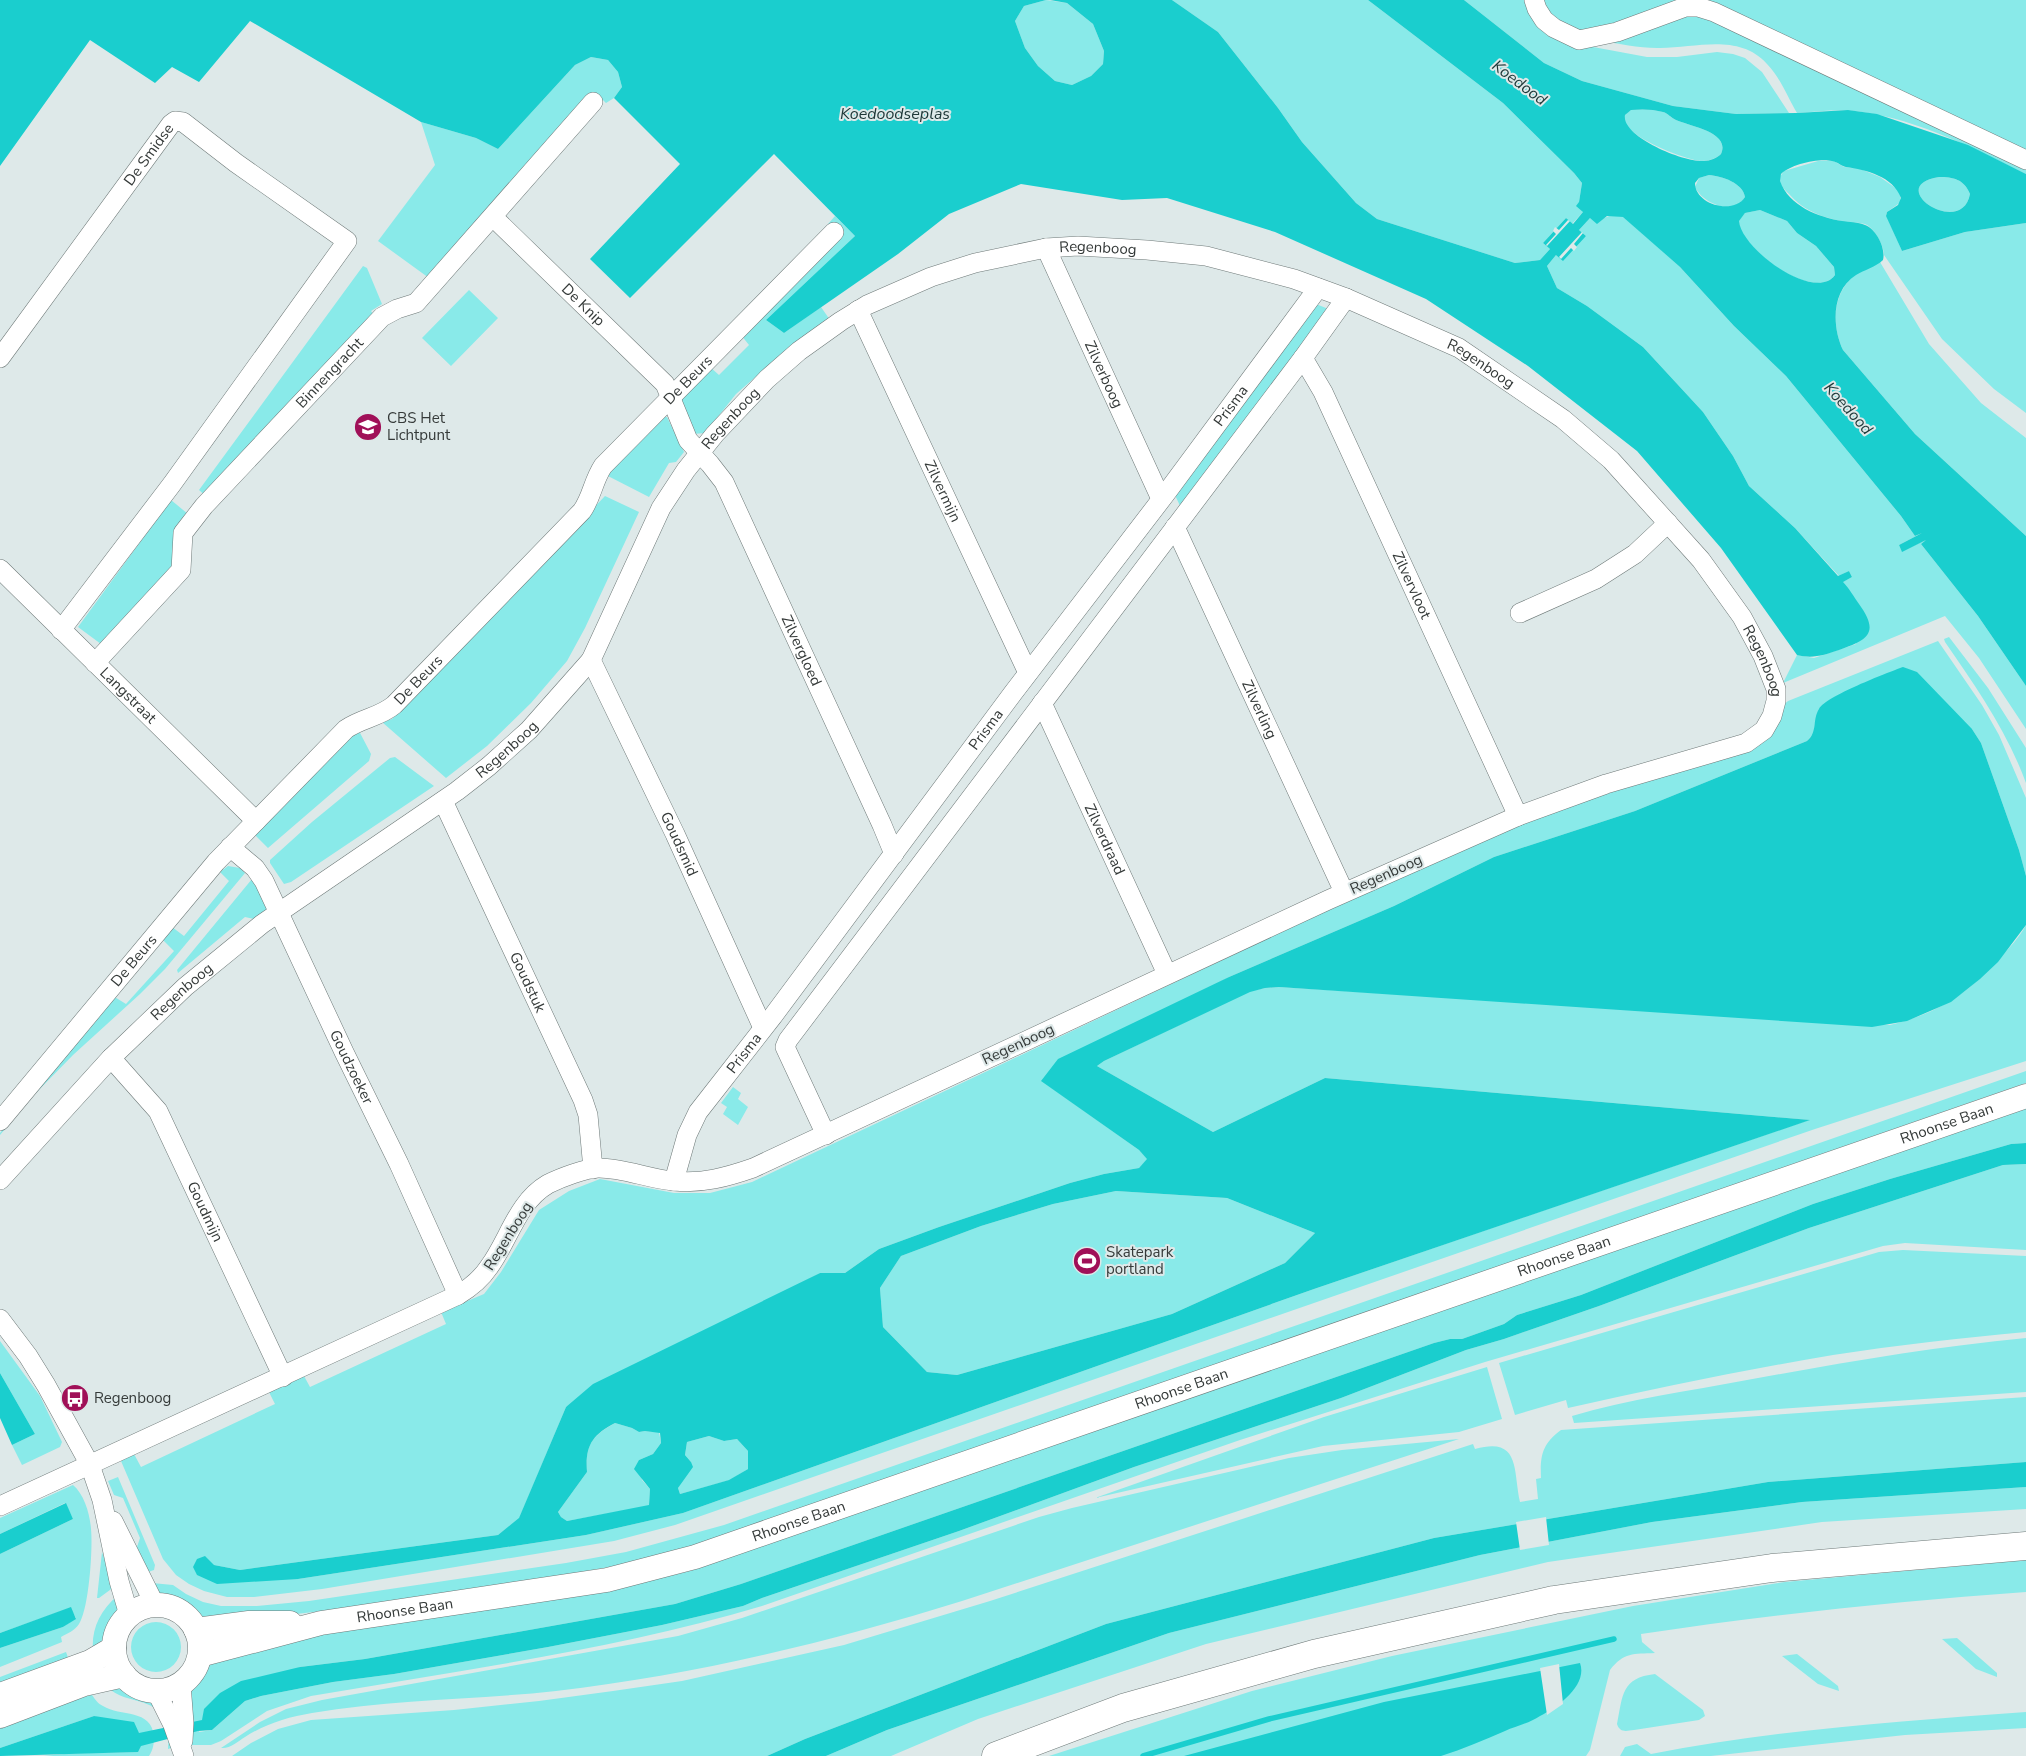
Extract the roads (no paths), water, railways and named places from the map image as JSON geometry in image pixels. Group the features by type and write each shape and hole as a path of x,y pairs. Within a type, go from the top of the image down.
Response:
{"highway":[{"path":"996,1756 1123,1708 1314,1654 1554,1600 1772,1568 2026,1546"}],"main road":[{"name":"Rhoonse Baan","path":"200,1655 322,1623 607,1580 695,1557 2026,1096"},
{"path":"155,1605 167,1606 180,1611 189,1619 196,1630 200,1642 200,1655 190,1676 181,1684 169,1689 156,1691 138,1686 124,1675 118,1667 114,1648 121,1624 129,1615 141,1608 155,1605"},
{"name":"Rhoonse Baan","path":"196,1630 249,1623 322,1623"},
{"path":"0,1695 90,1662 114,1648"},
{"path":"0,1716 84,1684 124,1675"}],"street":[{"path":"1534,0 1537,9 1549,24 1569,37 1578,40 1617,32 1685,7 1698,7 1714,12 2026,160"},
{"name":"Binnengracht","path":"95,663 181,570 183,533 204,506 382,317 397,308 416,303 594,102"},
{"name":"De Smidse","path":"0,358 171,124 175,122 182,122 236,163 347,241 172,484 61,630"},
{"name":"De Knip","path":"493,217 664,384 688,440 699,453"},
{"name":"De Beurs","path":"0,1121 230,847 346,729 362,720 383,714 394,705 582,511 588,502 595,477 603,466 669,397 834,232"},
{"name":"Regenboog","path":"0,1180 111,1058 185,987 278,912 443,801 516,744 572,684 590,660 661,508 686,470 734,413 782,365 858,310 898,290 957,268 1046,248 1078,246 1206,256 1284,276 1346,298 1459,348 1563,419 1611,460 1701,560 1742,617 1763,656 1776,689 1776,701 1772,716 1764,730 1746,742 1606,784 1518,816 1344,892 826,1134 735,1174 710,1180 674,1181 593,1168 554,1181 536,1194 520,1212 490,1266 469,1288 458,1295 0,1506"},
{"name":"Zilverboog","path":"1046,248 1161,499"},
{"name":"Prisma","path":"674,1181 687,1135 698,1112 1318,288"},
{"name":"Prisma","path":"826,1134 785,1047 1303,358 1346,298"},
{"name":"Zilvermijn","path":"858,310 1028,673"},
{"name":"Zilvervloot","path":"1303,358 1323,392 1518,816"},
{"name":"Zilvergloed","path":"699,453 724,482 894,854"},
{"path":"1520,613 1596,579 1635,554 1668,523"},
{"name":"Zilverling","path":"1175,527 1344,892"},
{"name":"Langstraat","path":"0,569 256,821"},
{"name":"Goudsmid","path":"590,660 675,834 763,1028"},
{"name":"Zilverdraad","path":"1042,703 1167,974"},
{"name":"Goudstuk","path":"443,801 583,1100 588,1116 593,1168"},
{"name":"Goudzoeker","path":"230,847 260,875 399,1164 458,1295"},
{"name":"Goudmijn","path":"111,1058 158,1111 283,1377"},
{"path":"0,1319 46,1385 90,1466 102,1500 155,1605"},
{"path":"102,1500 119,1581 129,1615"},
{"path":"181,1684 184,1753"},
{"path":"156,1691 163,1702 184,1753"}],"water":[{"name":"Koedoodseplas","path":"0,0 1046,0 1024,6 1015,21 1025,48 1038,66 1055,81 1072,85 1091,76 1103,64 1104,51 1093,24 1067,3 1050,0 1172,0 1218,32 1278,108 1302,142 1356,203 1377,219 1515,263 1540,260 1550,249 1543,243 1566,218 1573,224 1583,212 1576,206 1579,202 1582,183 1503,103 1368,0 1464,0 1544,63 1582,81 1673,106 1736,114 1848,110 1877,114 1968,145 2026,174 2026,223 1965,232 1902,251 1886,216 1887,212 1898,205 1901,198 1892,184 1885,179 1870,172 1820,160 1791,167 1781,174 1780,181 1790,197 1805,209 1823,217 1862,224 1873,230 1882,245 1883,260 1856,275 1848,282 1838,300 1836,310 1837,331 1843,350 1915,434 2026,536 2026,686 1978,616 1921,544 1926,540 1902,552 1899,545 1922,533 1915,536 1901,516 1786,376 1734,326 1680,267 1623,217 1607,216 1597,224 1590,218 1579,230 1586,236 1563,261 1556,255 1547,266 1557,288 1587,306 1643,347 1703,412 1733,456 1749,486 1795,528 1838,576 1849,571 1852,577 1843,582 1865,614 1870,629 1864,639 1857,643 1818,656 1797,655 1721,548 1637,451 1528,366 1426,299 1275,232 1167,198 1122,200 1021,184 949,214 898,254 784,333 766,320 855,236 774,154 630,298 590,259 680,164 614,98 622,87 618,72 608,60 591,57 575,65 498,149 476,138 421,122 250,21 199,82 172,67 155,83 90,40 0,166","holes":["1631,110 1651,110 1665,113 1676,120 1715,135 1720,140 1722,146 1721,154 1713,159 1704,161 1684,158 1670,153 1643,140 1633,132 1627,123 1625,115","1709,175 1731,181 1740,188 1745,197 1733,206 1716,205 1708,202 1697,191 1695,183 1699,178","1939,177 1953,178 1965,185 1970,194 1964,207 1954,212 1942,211 1930,206 1922,198 1919,190 1924,182","1760,210 1787,221 1797,233 1816,246 1834,267 1835,275 1825,282 1812,282 1796,278 1780,269 1765,258 1743,233 1739,221 1745,213"]},
{"path":"1903,667 1917,672 1972,729 1981,743 2019,850 2026,876 2026,925 1998,962 1951,1002 1907,1021 1872,1027 1279,987 1265,988 1250,992 1097,1066 1213,1132 1325,1078 1810,1120 1314,1289 683,1513 586,1535 298,1579 217,1584 197,1575 193,1567 197,1559 205,1556 214,1565 240,1570 498,1535 519,1518 566,1407 593,1384 820,1273 845,1273 879,1249 1070,1183 1104,1174 1139,1168 1147,1159 1139,1150 1041,1081 1058,1059 1229,977 1394,906 1494,857 1635,811 1807,741 1813,734 1817,713 1824,704 1871,679","holes":["1116,1191 1227,1198 1315,1233 1285,1263 1172,1314 957,1375 927,1372 883,1327 880,1288 901,1256 981,1226 1053,1204","615,1423 639,1432 660,1433 661,1443 653,1454 639,1460 634,1469 650,1489 649,1505 567,1521 558,1512 587,1472 587,1455 592,1442 607,1427","709,1436 724,1441 737,1439 748,1451 748,1469 729,1480 680,1494 678,1488 693,1467 685,1455 687,1442"]},
{"path":"2026,1143 2026,1164 2003,1165 1809,1228 1599,1306 1466,1350 1341,1398 1134,1467 959,1531 743,1606 662,1625 548,1647 394,1674 333,1682 261,1696 245,1701 212,1730 198,1731 141,1746 138,1752 0,1756 0,1748 94,1716 134,1722 139,1733 202,1720 204,1709 220,1693 241,1681 300,1667 365,1659 675,1604 741,1584 1434,1343 1450,1339 1462,1339 1504,1324 1517,1315 1581,1295 1813,1204 1890,1179 2011,1144"},
{"path":"0,1373 35,1434 12,1445 0,1418"},
{"path":"2026,1462 2026,1487 1802,1502 1652,1522 1480,1555 1169,1633 887,1730 826,1756 767,1756 805,1739 1106,1624 1434,1538 1768,1482"},
{"path":"66,1503 73,1519 0,1554 0,1534"},
{"path":"71,1607 76,1619 63,1627 0,1648 0,1633"},
{"path":"1580,1663 1580,1679 1576,1687 1555,1707 1527,1723 1441,1756 1184,1756 1384,1702"}],"waterway":[{"path":"1143,1756 1269,1719 1614,1639"}],"place":[{"name":"CBS Het Lichtpunt","path":"368,427"},
{"name":"Skatepark portland","path":"1087,1261"},
{"name":"Regenboog","path":"75,1398"}],"water label":[{"name":"Koedood","path":"1520,82"},
{"name":"Koedood","path":"1849,408"}]}
